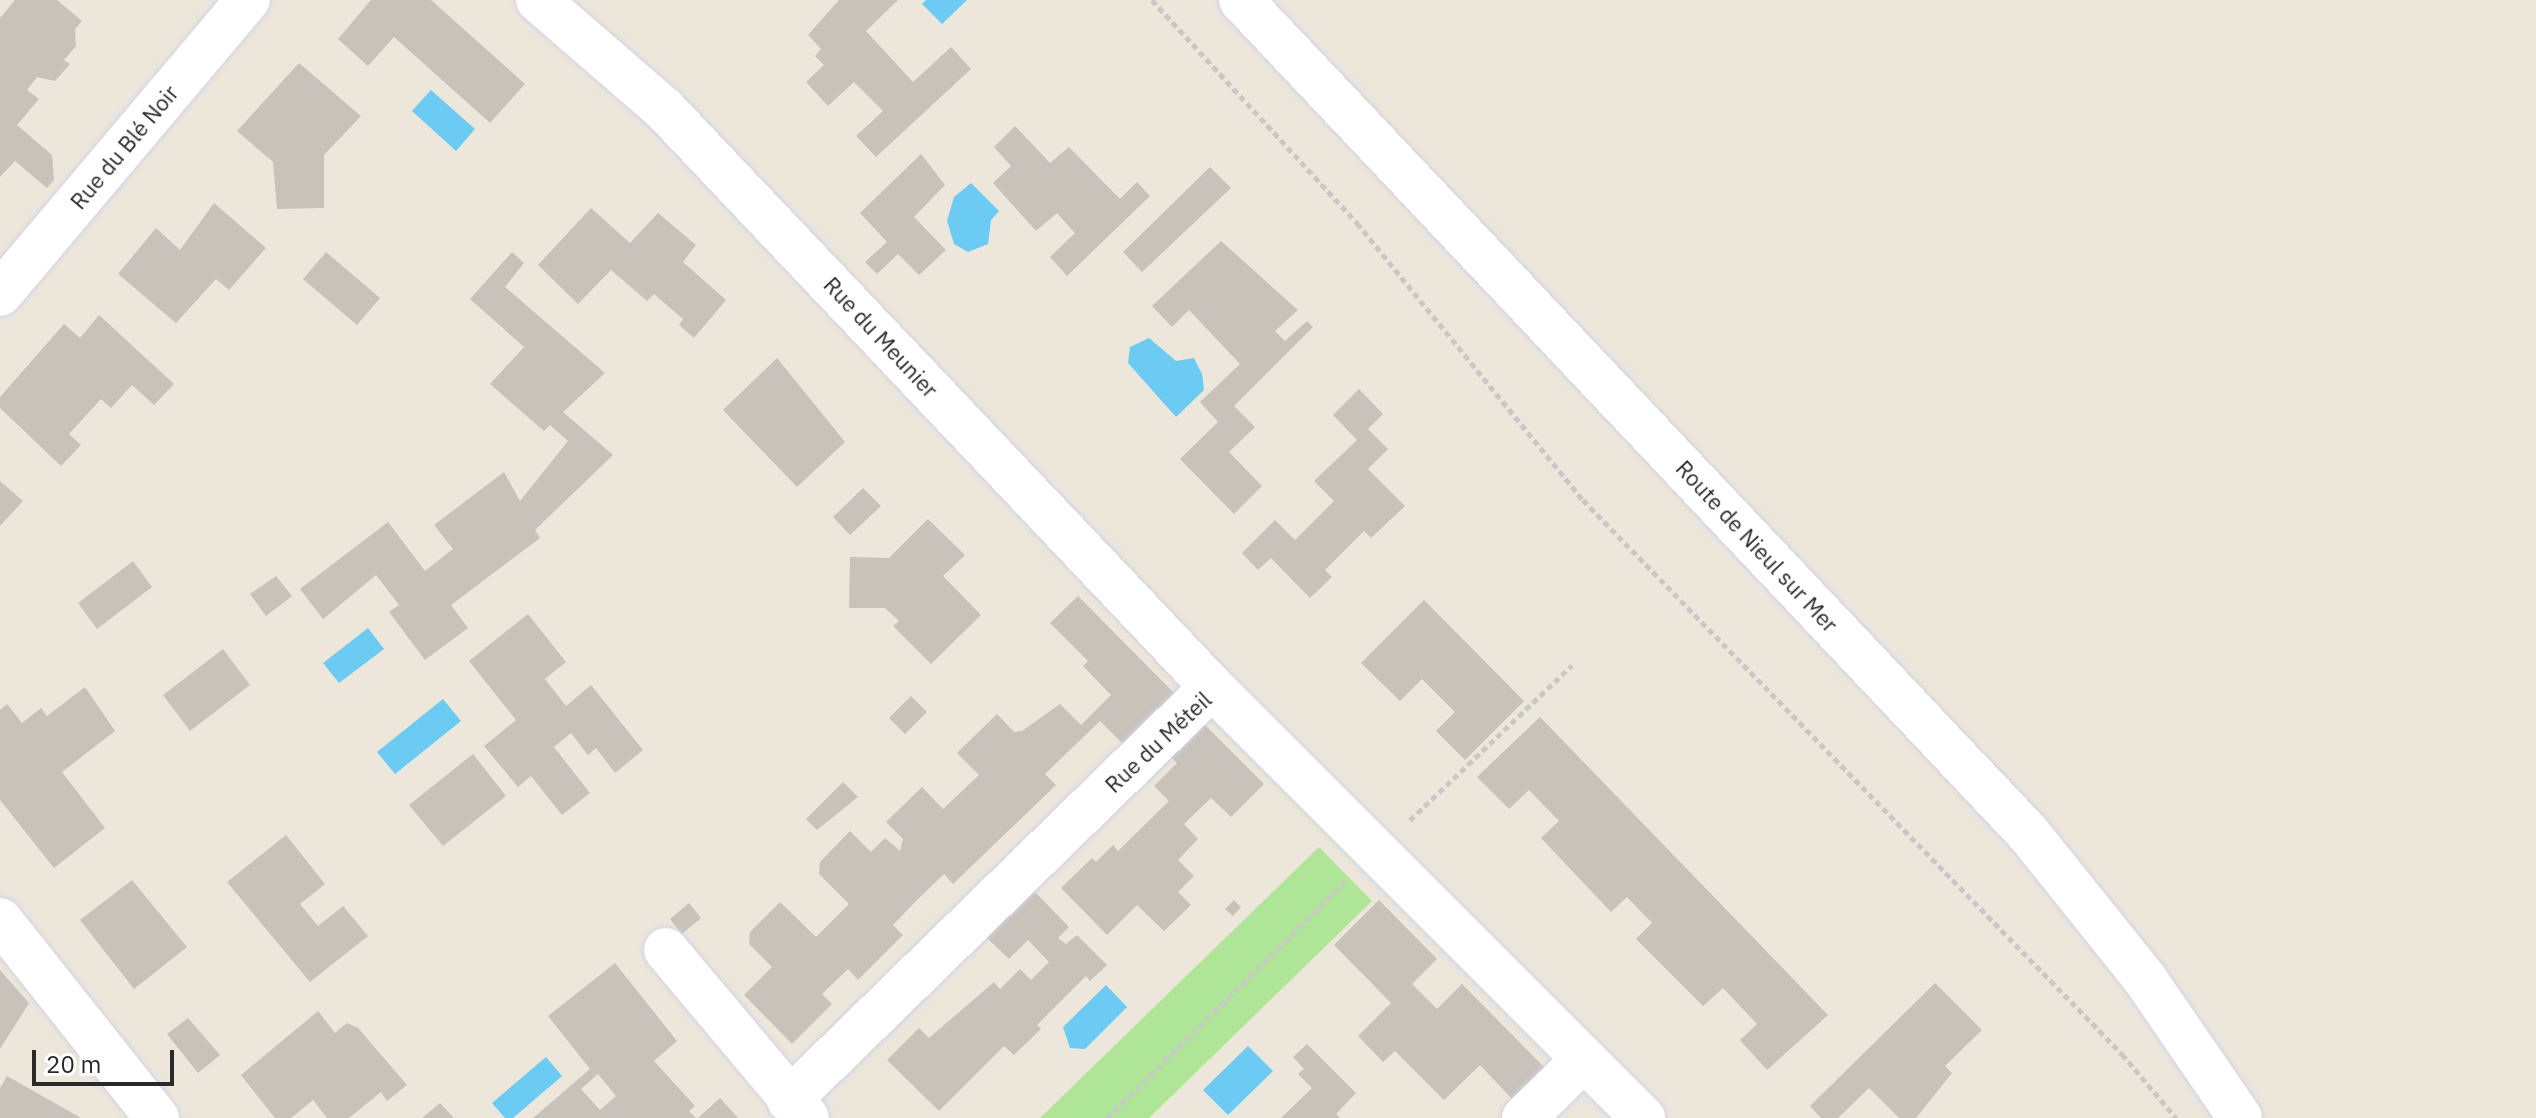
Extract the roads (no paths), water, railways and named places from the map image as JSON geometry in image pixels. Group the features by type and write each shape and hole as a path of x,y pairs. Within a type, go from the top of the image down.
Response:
{"street":[{"name":"Rue du Blé Noir","path":"0,294 248,0"},
{"name":"Rue du Meunier","path":"538,0 664,109 1212,687"},
{"name":"Route de Nieul sur Mer","path":"1241,0 2028,833 2145,979 2240,1118"},
{"name":"Rue du Méteil","path":"798,1109 1212,687 1643,1118"},
{"path":"0,920 157,1118"},
{"path":"666,950 798,1109"},
{"path":"1524,1118 1584,1059"}],"water":[{"path":"926,0 967,0 942,24 922,4"},
{"path":"431,90 475,129 456,151 412,111"},
{"path":"971,183 999,211 991,220 988,244 968,252 954,244 947,221 954,197"},
{"path":"1149,338 1176,361 1194,358 1202,374 1204,390 1176,417 1128,363 1130,347"},
{"path":"368,628 384,649 339,683 323,663"},
{"path":"443,699 461,721 395,774 377,752"},
{"path":"1106,985 1127,1007 1085,1049 1070,1048 1063,1027"},
{"path":"1248,1046 1273,1071 1228,1115 1203,1090"},
{"path":"546,1057 562,1076 513,1118 505,1118 492,1103"}]}
